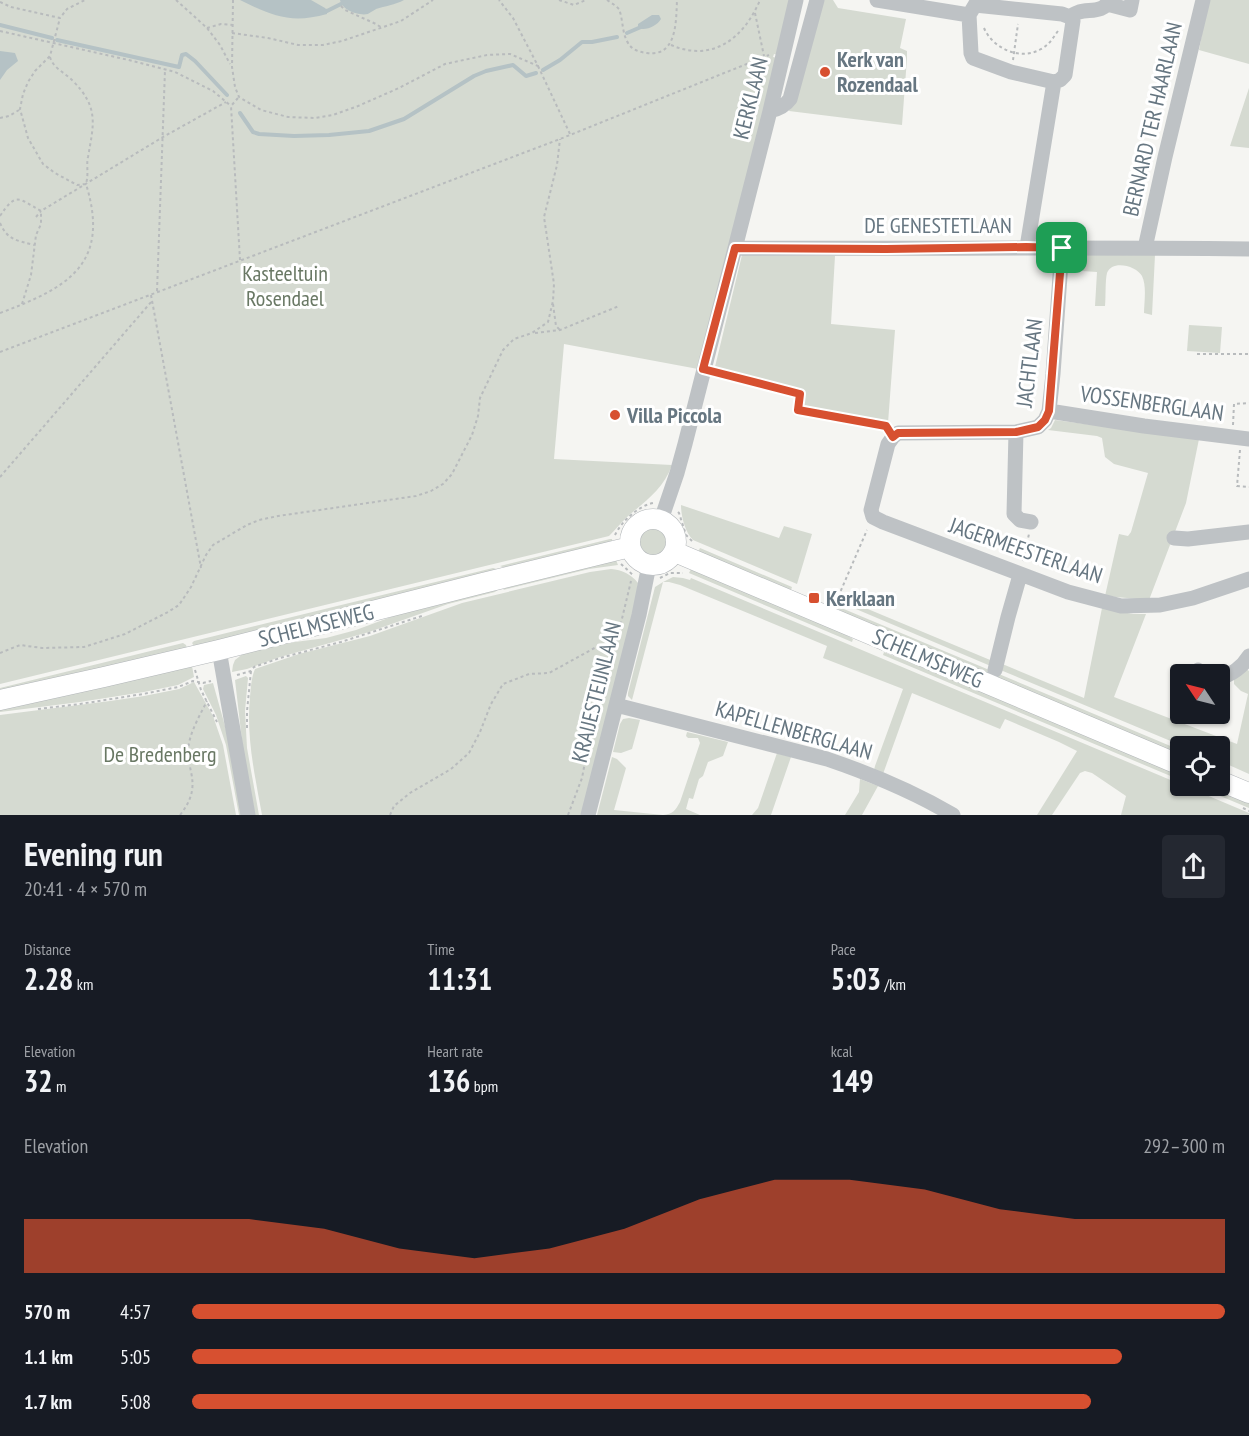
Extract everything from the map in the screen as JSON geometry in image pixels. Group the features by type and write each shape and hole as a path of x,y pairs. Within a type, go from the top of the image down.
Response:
{"main road":[{"path":"670,516 677,542 675,552 668,560 643,573 630,547 631,534 640,523 648,519 670,516"},
{"name":"SCHELMSEWEG","path":"0,700 219,650 630,547"},
{"name":"SCHELMSEWEG","path":"675,552 1170,761"},
{"path":"1230,785 1249,793"}],"street":[{"name":"KERKLAAN","path":"670,516 677,473 770,111 796,0"},
{"path":"770,111 779,109 790,99 817,0"},
{"path":"877,0 975,10 1016,6 1066,16 1073,21 1065,75 1054,82 1011,72 973,58 971,53 975,10"},
{"path":"1066,16 1101,9 1108,2 1130,10 1132,0"},
{"name":"BERNARD TER HAARLAAN","path":"1145,248 1203,0"},
{"path":"1026,247 1054,82"},
{"name":"DE GENESTETLAAN","path":"735,248 1249,249"},
{"name":"JACHTLAAN","path":"1031,522 1020,520 1014,514 1016,432 1038,427 1045,420 1049,411 1062,248"},
{"name":"VOSSENBERGLAAN","path":"1049,411 1241,438"},
{"path":"873,516 871,510 888,444 898,433 1016,432"},
{"name":"JAGERMEESTERLAAN","path":"873,516 883,522 1020,575 1068,592 1121,606 1160,605 1193,598 1249,579"},
{"path":"1174,538 1188,539 1249,532"},
{"name":"KRAIJESTEIJNLAAN","path":"588,815 616,705 623,649 643,573"},
{"path":"995,670 1020,575"},
{"path":"219,650 248,815"},
{"path":"1230,674 1249,656"},
{"name":"KAPELLENBERGLAAN","path":"616,705 827,759 901,788 953,815"}],"path":[{"path":"85,0 67,9 60,18 50,57 35,71 28,82 20,109 28,138 43,164 77,185 86,184"},
{"path":"176,0 207,28 232,67"},
{"path":"233,0 232,67 239,97 261,110 288,117 315,118 333,115 399,88 445,64 487,55 510,54 538,66"},
{"path":"232,33 298,45 322,45 342,41 401,21 433,0"},
{"path":"499,0 513,18 570,135"},
{"path":"560,0 574,5 586,0"},
{"path":"607,0 619,9 627,41 636,51 655,54 666,50 670,45 677,0"},
{"path":"670,45 695,51 712,50 723,45 745,27 755,13 760,0"},
{"path":"0,2 11,8 60,18"},
{"path":"341,6 382,28"},
{"path":"1011,72 1016,6"},
{"path":"975,10 989,38 999,46 1026,54 1038,51 1047,45 1066,16"},
{"path":"755,13 764,56"},
{"path":"207,28 221,24 233,25"},
{"path":"0,31 175,72 213,91 231,106"},
{"path":"0,352 560,139 764,56 783,58"},
{"path":"0,313 33,300 65,282 80,267 92,245 92,203 86,184 89,173 92,108 77,85 52,64 50,57"},
{"path":"157,291 165,70"},
{"path":"239,97 231,106 240,260"},
{"path":"36,217 41,211 163,137 226,102"},
{"path":"0,118 9,116 20,109"},
{"path":"532,333 548,322 553,301 554,284 544,217 557,165 560,139"},
{"path":"0,216 10,202 16,200 41,211"},
{"path":"22,304 31,275 34,245 41,224 41,211"},
{"path":"0,223 4,232 13,240 34,245"},
{"path":"151,295 201,568"},
{"path":"0,477 152,301"},
{"path":"553,301 556,326 560,330"},
{"path":"0,654 20,645 42,648 84,647 125,634 168,612 179,605 213,545 259,520 416,496 431,491 452,474 472,435 480,398 504,350 514,339 532,333 560,330 619,306"},
{"path":"1197,354 1249,354"},
{"path":"703,369 800,394 798,410 886,426 893,437"},
{"path":"1249,403 1234,404 1241,438 1237,486 1249,487"},
{"path":"615,534 619,527 647,504"},
{"path":"670,516 695,544"},
{"path":"836,604 873,516"},
{"path":"1020,575 1031,522"},
{"path":"568,815 582,778 588,746 623,649 643,573 654,580 670,573 683,573"},
{"path":"248,738 247,711 251,671 254,668 273,660 370,634 428,613"},
{"path":"390,815 394,806 410,793 451,769 469,753 480,732 490,704 503,684 529,674 549,673 600,645 623,649"},
{"path":"33,709 143,694 198,681"},
{"path":"180,815 192,795 189,743 207,701"}],"green space":[{"name":"Kasteeltuin Rosendael","path":"0,0 790,0 778,55 774,54 773,57 777,58 698,369 564,344 554,459 672,465 664,481 609,536 0,684"},
{"path":"821,0 833,0 838,8 906,19 900,48 907,51 902,125 789,111"},
{"path":"1208,0 1249,0 1249,64 1199,50"},
{"path":"1249,88 1249,148 1230,146"},
{"path":"742,255 835,256 831,324 895,330 888,423 798,407 797,410 801,392 714,371"},
{"path":"1069,255 1155,255 1152,315 1144,313 1144,280 1135,269 1119,265 1110,269 1106,276 1105,306 1095,306 1097,272 1067,270"},
{"path":"1189,325 1222,327 1220,353 1187,351"},
{"path":"1055,420 1199,439 1186,503 1149,600 1105,596 1119,534 1128,536 1131,532 1148,473 1114,464 1105,457 1102,438 1048,430"},
{"path":"681,505 779,538 784,526 812,534 797,584 693,540 684,524"},
{"path":"653,529 662,533 666,542 662,551 653,555 644,551 640,542 644,533"},
{"path":"610,539 612,541 510,570 500,566"},
{"path":"700,548 792,587 790,593 698,552"},
{"path":"616,560 618,565 589,569 503,590 511,582"},
{"path":"493,568 504,571 194,646 192,643 194,641"},
{"path":"611,569 626,573 638,583 635,607 583,815 262,815 249,727 251,687 255,669 299,654 370,636 462,603"},
{"path":"691,569 826,623 853,639 852,642 689,573"},
{"path":"673,577 690,580 691,578 1170,780 1170,796 1209,796 1249,813 1249,815 1121,815 1126,796 1092,773 1085,771 1080,773 1052,815 1037,815 1077,751 1005,719 1000,729 912,693 883,774 874,770 903,689 823,658 827,646 669,582 663,582"},
{"path":"663,582 632,700 628,693 655,587"},
{"path":"503,585 495,592 448,604 369,632 232,672 235,660 244,653 287,643 326,638 399,614"},
{"path":"839,597 995,662 993,667 837,601"},
{"path":"839,607 1170,746 1170,754 863,624 838,609"},
{"path":"1102,608 1146,614 1114,697 1170,718 1170,724 1185,724 1216,736 1170,736 1170,741 998,669 1000,663 1084,698"},
{"path":"183,643 187,648 0,694 0,688"},
{"path":"884,652 1170,767 1170,776 883,655"},
{"path":"192,666 194,677 178,685 80,702 0,712 0,707"},
{"path":"1243,666 1249,671 1249,774 1230,765 1230,741 1237,744 1248,694 1234,684 1234,677"},
{"path":"246,676 248,678 245,711 247,748 259,815 255,815 243,749 235,680"},
{"name":"De Bredenberg","path":"194,682 213,716 223,745 236,815 0,815 0,715 144,696 179,689"},
{"path":"213,683 230,744 243,815 239,815 226,745 216,715 203,689 204,685"},
{"path":"623,719 640,720 632,749 621,753 613,752 620,724"},
{"path":"687,732 728,742 723,756 708,762 703,776 699,779 693,799 689,798 686,809 700,815 663,815 677,808 700,743 698,738 688,738"},
{"path":"777,753 791,757 771,815 752,815 758,808"},
{"path":"612,757 626,768 614,810 663,815 597,815"},
{"path":"860,779 878,786 862,815 845,815 859,792"},
{"path":"1230,792 1249,800 1249,808 1220,796 1230,796"}],"shaded area":[{"path":"240,0 311,0 325,8 327,14 303,18 282,17"},
{"path":"340,0 404,0 364,14 347,9"},
{"path":"652,15 659,15 661,19 657,24 644,29 638,28 638,24"},
{"path":"0,51 15,53 18,61 0,80"}],"waterway":[{"path":"322,10 327,11 349,0"},
{"path":"0,25 52,38"},
{"path":"627,33 641,27"},
{"path":"543,70 582,42 617,37"},
{"path":"57,40 179,67 182,55 186,54 227,95"},
{"path":"240,113 253,132 259,134 294,136 369,131 404,119 486,71 513,65 526,76 536,73"}],"place":[{"name":"Kerk van Rozendaal","path":"825,72"},
{"name":"Villa Piccola","path":"615,415"},
{"name":"Kerklaan","path":"814,598"}],"route":[{"path":"735,248 1062,248 1049,411 1045,420 1038,427 1016,432 898,433 893,437 886,426 798,410 800,394 703,369 735,248"}]}
